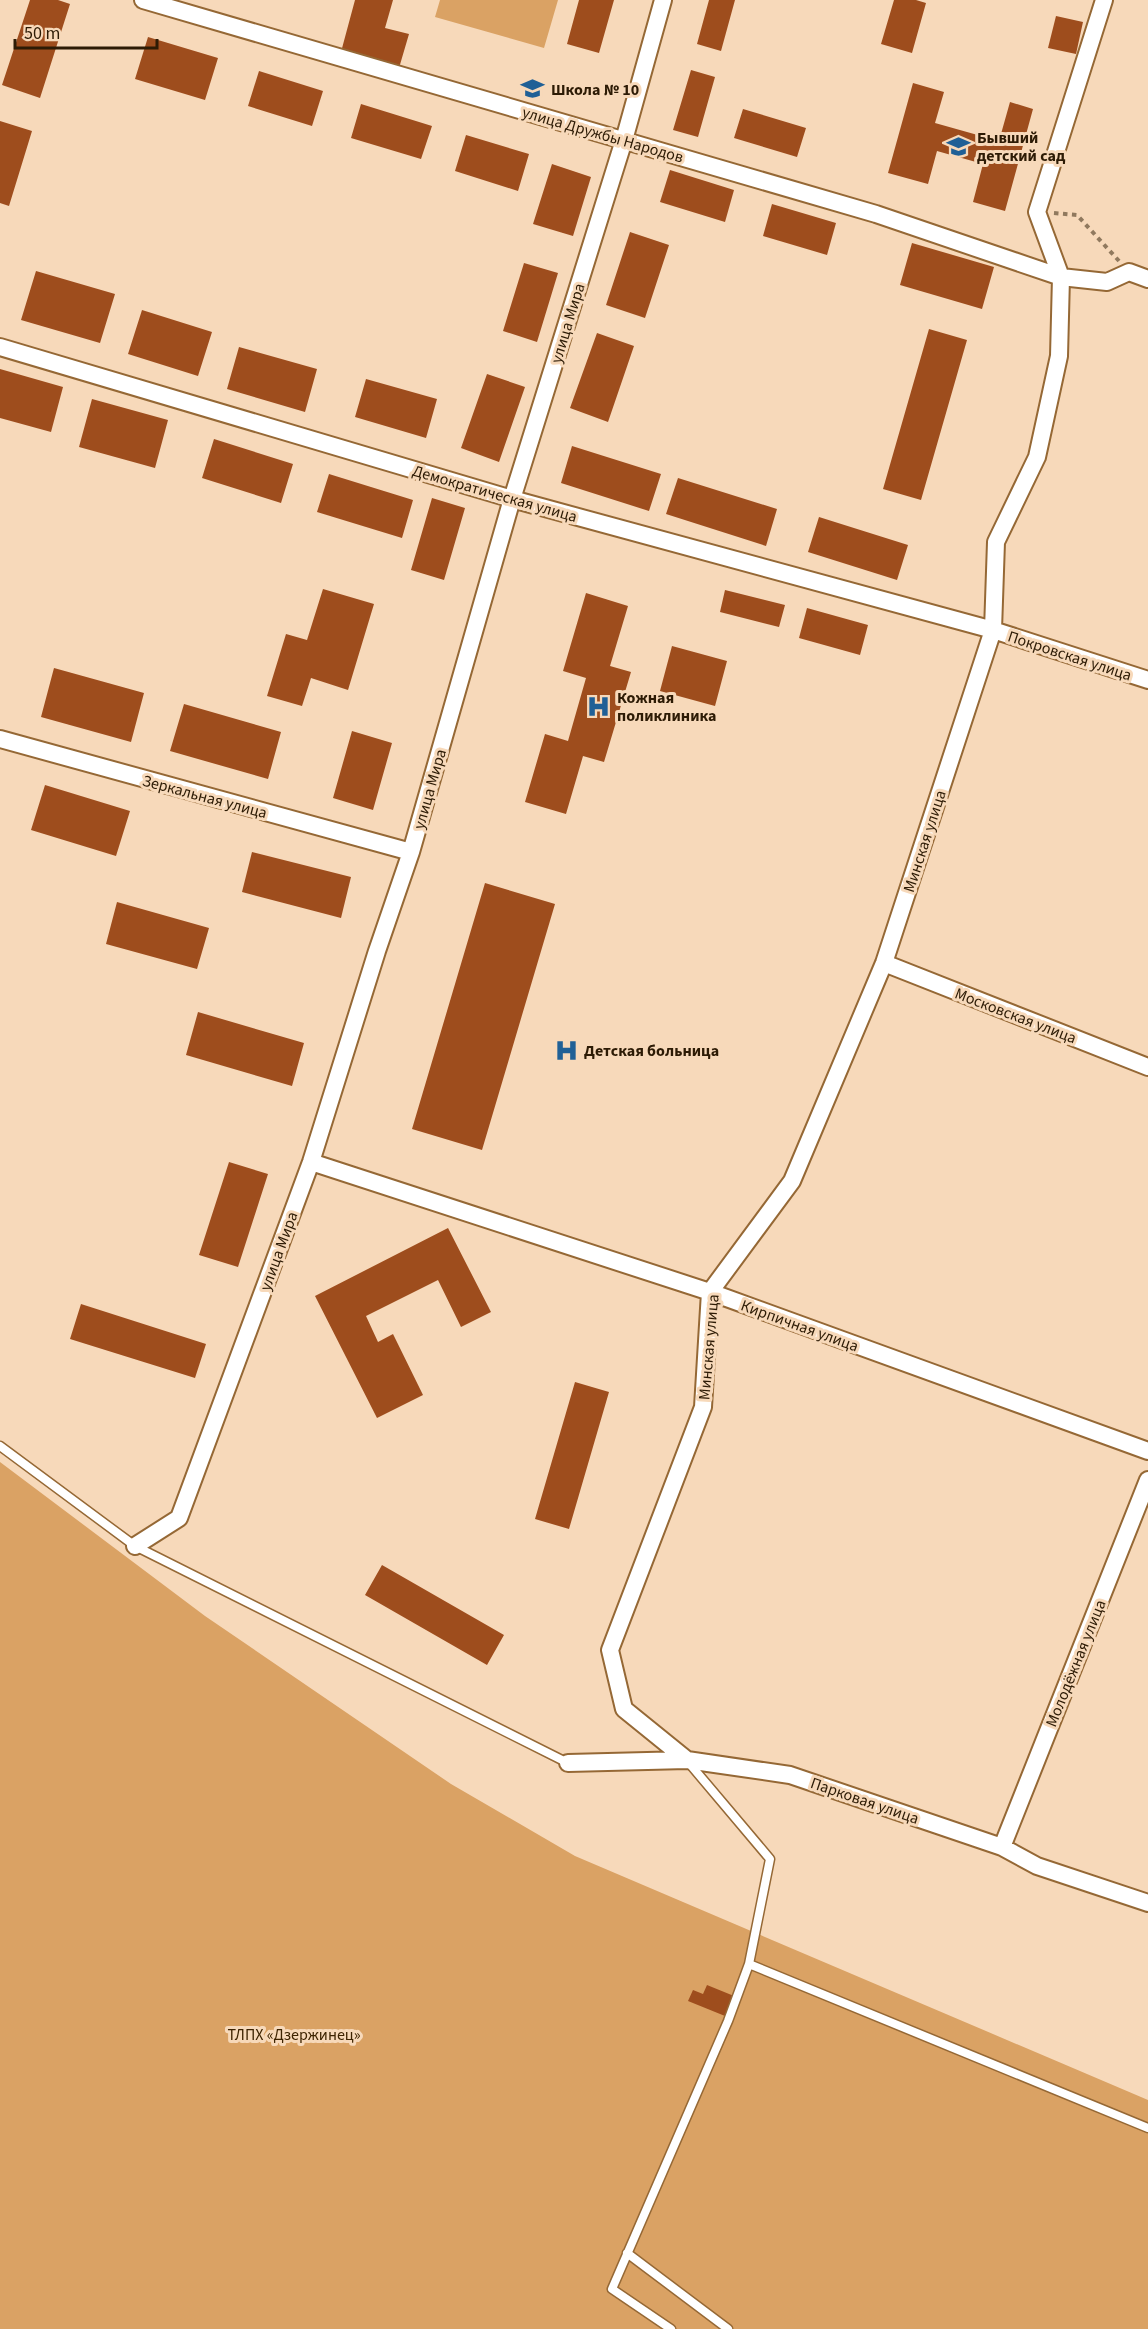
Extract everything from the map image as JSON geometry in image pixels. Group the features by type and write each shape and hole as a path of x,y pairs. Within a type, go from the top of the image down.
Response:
{"street":[{"name":"улица Дружбы Народов","path":"143,0 876,214 1061,277 1107,282 1129,272"},
{"name":"улица Мира","path":"135,1546 179,1518 311,1162 376,951 411,852 512,499 624,140 663,0"},
{"path":"1037,212 1104,0"},
{"name":"Минская улица","path":"687,1760 624,1709 610,1650 703,1407 710,1292 792,1181 884,963 993,630 996,542 1037,457 1059,356 1061,277 1037,212"},
{"path":"1129,272 1148,279"},
{"name":"Демократическая улица","path":"0,346 512,499 993,630"},
{"name":"Покровская улица","path":"993,630 1148,680"},
{"name":"Зеркальная улица","path":"0,739 411,852"},
{"name":"Московская улица","path":"884,963 1148,1067"},
{"name":"Кирпичная улица","path":"311,1162 710,1292 1148,1451"},
{"name":"Молодёжная улица","path":"1002,1847 1148,1480"},
{"name":"Парковая улица","path":"568,1763 687,1760 790,1775 1002,1847 1037,1866 1148,1903"}],"lane":[{"path":"0,1446 135,1546 568,1763"},
{"path":"671,2329 612,2289 728,2020 749,1964 770,1859 687,1760"},
{"path":"749,1964 1148,2128"},
{"path":"627,2253 728,2329"}],"path":[{"path":"1037,212 1077,215 1129,272"}],"green space":[{"path":"440,0 558,0 544,48 435,17"},
{"name":"ТЛПХ «Дзержинец»","path":"0,1462 205,1616 451,1784 575,1856 1148,2100 1148,2329 0,2329"}],"building":[{"path":"30,0 58,0 70,4 40,98 2,85"},
{"path":"355,0 393,0 385,28 409,34 399,68 341,52"},
{"path":"579,0 614,0 599,53 567,44"},
{"path":"709,0 735,0 721,51 697,44"},
{"path":"894,0 916,0 926,3 912,53 881,44"},
{"path":"1056,16 1083,22 1076,54 1048,48"},
{"path":"148,37 218,58 205,100 135,79"},
{"path":"691,70 715,77 698,137 673,130"},
{"path":"259,71 323,91 312,126 248,106"},
{"name":"Бывший детский сад","path":"913,83 944,92 935,123 999,141 1010,102 1033,109 1005,211 973,202 983,164 937,151 928,184 888,173"},
{"path":"361,104 432,126 421,159 351,138"},
{"path":"743,109 806,128 797,157 734,138"},
{"path":"0,121 32,131 9,206 0,203"},
{"path":"466,135 529,154 518,191 455,171"},
{"path":"552,164 591,177 573,236 533,224"},
{"path":"670,170 734,190 725,222 660,202"},
{"path":"772,204 836,223 827,255 763,236"},
{"path":"630,232 669,245 645,318 606,305"},
{"path":"912,243 994,267 982,309 900,285"},
{"path":"524,263 558,273 537,342 503,331"},
{"path":"36,271 115,294 100,343 21,320"},
{"path":"142,310 212,332 198,376 128,354"},
{"path":"929,329 967,340 921,500 883,489"},
{"path":"597,333 634,346 608,422 570,408"},
{"path":"239,347 317,369 305,412 227,389"},
{"path":"0,369 63,387 51,432 0,418"},
{"path":"487,374 525,387 499,462 461,448"},
{"path":"366,379 437,399 426,438 355,417"},
{"path":"92,399 168,420 155,468 79,447"},
{"path":"214,439 293,464 281,503 202,478"},
{"path":"572,446 661,474 649,511 561,483"},
{"path":"329,474 413,500 402,538 317,512"},
{"path":"678,478 777,509 766,546 666,514"},
{"path":"432,498 465,508 444,580 411,570"},
{"path":"819,517 908,545 897,580 808,552"},
{"path":"323,589 374,604 348,690 311,678 302,706 267,696 286,634 307,640"},
{"path":"725,590 785,605 779,627 720,612"},
{"name":"Кожная поликлиника","path":"586,593 628,606 610,666 631,672 604,762 583,756 566,814 525,802 545,734 568,741 586,678 563,671"},
{"path":"807,608 868,625 860,655 799,638"},
{"path":"672,646 727,661 715,706 660,691"},
{"path":"54,668 144,693 131,742 41,717"},
{"path":"184,704 281,732 268,779 170,751"},
{"path":"352,731 392,743 373,810 333,798"},
{"path":"45,785 130,811 116,856 31,830"},
{"path":"252,852 351,877 341,918 242,892"},
{"path":"485,883 555,904 482,1150 412,1129"},
{"path":"117,902 209,928 197,969 106,944"},
{"path":"198,1012 304,1043 292,1086 186,1055"},
{"path":"229,1162 268,1174 238,1267 199,1255"},
{"path":"448,1228 491,1312 461,1327 438,1280 366,1316 378,1342 393,1334 423,1395 377,1418 315,1296"},
{"path":"81,1304 206,1344 195,1378 70,1339"},
{"path":"575,1382 609,1392 569,1529 535,1519"},
{"path":"382,1565 504,1635 487,1665 365,1595"},
{"path":"707,1985 734,1996 725,2016 688,2001 693,1990 703,1994"}],"place":[{"name":"Школа № 10","path":"533,89"},
{"name":"Бывший детский сад","path":"959,146"},
{"name":"Кожная поликлиника","path":"599,706"},
{"name":"Детская больница","path":"566,1050"}]}
